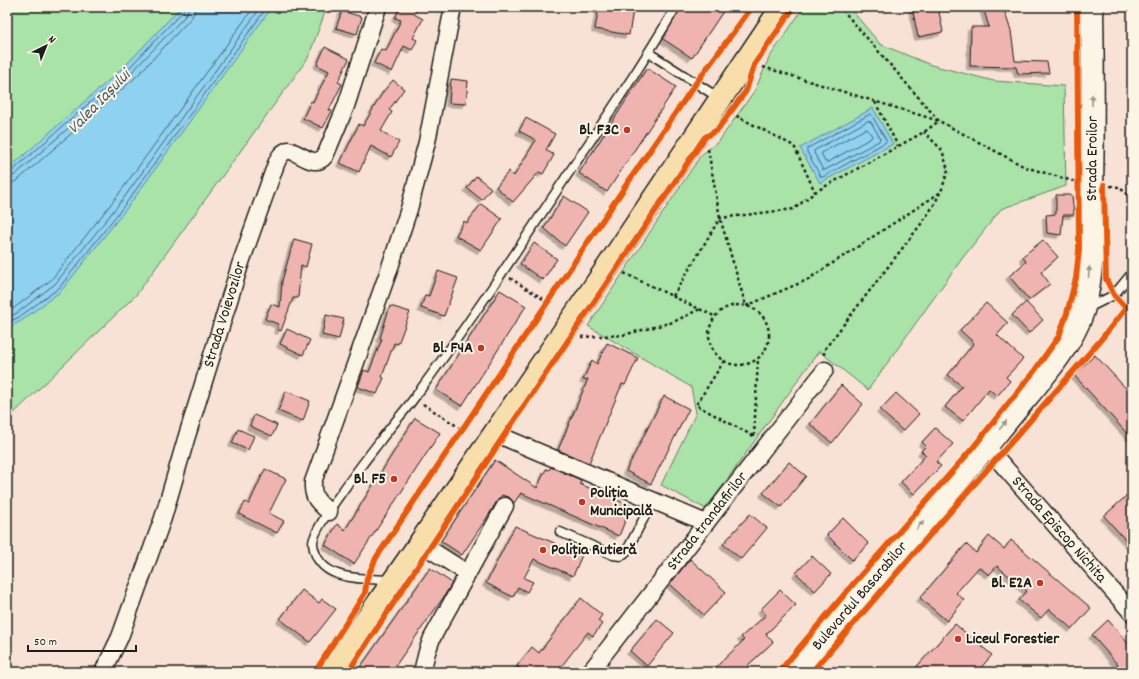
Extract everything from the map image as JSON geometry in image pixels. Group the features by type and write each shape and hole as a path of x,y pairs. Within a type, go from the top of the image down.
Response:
{"main road":[{"path":"330,672 609,266 728,106 782,7"},
{"name":"Strada Eroilor","path":"1083,310 1088,282 1092,234 1092,7"},
{"name":"Bulevardul Basarabilor","path":"795,672 986,446 1066,346 1076,330 1083,310"}],"street":[{"name":"Strada Voievozilor","path":"103,672 120,637 163,518 240,265 280,155 288,150 313,161 319,161 325,156 360,68 378,7"},
{"path":"329,512 318,501 313,492 313,482 389,270 409,209 426,142 454,7"},
{"name":"Strada trandafirilor","path":"590,672 706,523 761,440 825,370"},
{"path":"494,434 706,523"},
{"name":"Strada Episcop Nichita","path":"986,446 1132,612"},
{"path":"422,672 432,638 505,506"},
{"path":"420,543 467,573"}],"lane":[{"path":"394,580 338,576 325,568 316,556 312,541 321,522 389,428 414,399 503,274 649,53 676,7"},
{"path":"649,53 728,106"},
{"path":"1083,310 1114,295 1132,273"},
{"path":"560,532 613,556 621,556 626,552 653,500"}],"path":[{"path":"840,7 939,121"},
{"path":"762,67 939,121 1025,167 1078,183"},
{"path":"875,101 898,146"},
{"path":"726,119 728,106 794,146 815,192"},
{"path":"720,218 794,209 815,192 924,132 939,121"},
{"path":"825,370 824,350 916,230 934,205 941,192 948,170 942,150 924,132"},
{"path":"707,144 720,218 746,306"},
{"path":"1078,176 1078,191"},
{"path":"1104,185 1104,193"},
{"path":"1119,187 1132,199"},
{"path":"746,306 807,280 941,192"},
{"path":"673,296 720,218"},
{"path":"624,273 716,317"},
{"path":"503,274 548,302"},
{"path":"544,308 553,295"},
{"path":"736,305 755,309 767,324 769,334 768,343 764,352 758,359 750,363 741,365 724,361 717,355 709,338 710,328 716,317 719,312 727,307 736,305"},
{"path":"578,338 623,335 673,322 700,309"},
{"path":"758,359 761,440"},
{"path":"724,361 696,405 761,440"},
{"path":"414,399 463,430"},
{"path":"458,436 467,423"}],"green space":[{"path":"7,7 327,7 308,58 136,295 7,420"},
{"path":"804,7 849,7 880,44 931,65 994,81 1064,86 1066,186 1001,209 961,260 868,390 819,351 706,509 661,485 696,413 691,387 588,326 701,155 719,141 755,90 769,58"}],"water":[{"name":"Valea Iașului","path":"181,7 272,7 130,204 61,291 21,321 7,328 7,170 125,66"},
{"path":"873,108 893,144 820,183 800,148"}],"building":[{"path":"401,7 410,7 416,10 414,14 423,19 413,38 417,40 412,50 404,46 392,72 374,63 381,49 386,51 401,20 395,18"},
{"path":"599,7 613,7 633,10 629,35 595,29"},
{"path":"681,7 726,7 692,58 663,39"},
{"path":"912,7 938,7 943,32 918,37"},
{"path":"983,7 1003,7 1011,31 1015,61 1047,62 1049,73 1018,74 1016,67 970,66 971,27 989,27"},
{"path":"342,11 362,17 357,34 336,28"},
{"path":"325,47 349,59 338,82 342,84 329,110 332,111 323,128 303,118 311,101 313,102 329,71 317,65"},
{"name":"Bl. F3C","path":"647,68 676,87 607,192 579,173"},
{"path":"451,79 468,81 466,104 449,103"},
{"path":"393,80 404,89 389,110 392,112 381,131 399,142 391,157 371,146 359,172 340,163 359,124 363,126 383,92"},
{"path":"526,118 555,134 546,150 554,155 543,174 539,172 513,202 496,187 509,171 514,176 536,140 519,131"},
{"path":"476,176 491,188 482,200 467,188"},
{"path":"1056,195 1072,195 1074,215 1063,215 1061,235 1047,233 1046,215 1056,214"},
{"path":"564,196 588,212 565,246 544,228"},
{"path":"481,204 502,219 481,250 456,236 464,221 467,223"},
{"path":"294,239 312,244 306,267 301,265 298,298 293,298 281,331 278,330 278,324 265,319 271,304 280,307 282,281"},
{"path":"1043,240 1058,257 1041,272 1050,284 1029,300 1009,276 1026,262 1023,256"},
{"path":"534,243 557,259 543,280 520,264"},
{"path":"438,271 458,278 444,316 421,308 425,295 429,296"},
{"name":"Bl. F4A","path":"500,290 526,306 462,406 436,390"},
{"path":"1026,302 1043,320 1029,333 1012,315"},
{"path":"986,303 1008,323 997,335 1023,359 1006,377 1010,381 997,396 989,389 963,421 945,407 962,386 948,375 974,343 960,330"},
{"path":"390,306 410,312 398,344 394,343 382,377 384,378 377,394 358,387 364,370 369,372 382,339 380,338"},
{"path":"326,315 344,319 339,339 322,335"},
{"path":"287,329 310,340 303,355 280,344"},
{"path":"607,343 638,358 625,385 622,384 589,463 558,450 588,379 583,380 592,360 597,364"},
{"path":"1095,355 1132,395 1132,439 1074,375"},
{"path":"841,385 863,404 832,443 810,424"},
{"path":"286,391 310,401 303,421 278,411"},
{"path":"896,393 919,414 903,431 880,410"},
{"path":"664,396 689,409 651,484 626,471"},
{"path":"254,415 277,425 272,436 250,426"},
{"name":"Bl. F5","path":"415,418 440,433 354,564 325,545 337,524 345,530"},
{"path":"935,428 953,444 936,462 941,466 914,494 901,482 926,455 921,451 926,446 922,442"},
{"path":"238,429 254,436 248,450 232,443"},
{"path":"495,460 537,488 546,469 549,470 551,467 581,480 580,484 631,506 619,536 521,493 514,503 510,498 502,495 462,555 441,541"},
{"path":"789,462 806,476 781,507 763,493"},
{"path":"265,469 286,479 269,513 284,521 277,533 239,514 245,502 249,504"},
{"path":"1132,491 1132,547 1104,516"},
{"path":"750,514 767,528 741,559 723,544"},
{"path":"843,518 869,544 852,560 827,535"},
{"path":"515,526 582,555 573,576 534,559 524,578 533,582 527,592 518,587 513,597 486,583"},
{"name":"Bl. E2A","path":"989,536 1004,549 1011,540 1091,608 1072,629 1049,609 1041,618 1019,600 1027,591 997,566 989,575 979,567 956,593 964,600 947,621 920,598 966,544 976,553"},
{"path":"812,556 831,574 815,591 796,573"},
{"path":"690,559 726,592 704,615 670,584"},
{"path":"430,568 452,583 443,598 391,672 357,672"},
{"path":"302,590 319,603 322,599 336,609 310,642 280,619"},
{"path":"780,590 796,605 766,634 773,642 747,666 753,672 711,672 744,640 741,637 766,615 761,609"},
{"path":"581,598 602,615 598,621 602,624 593,636 588,632 557,672 524,672 517,666 532,647 539,653"},
{"path":"657,619 674,633 647,666 630,651"},
{"path":"1108,620 1132,648 1132,672 1124,672 1092,635"},
{"name":"Liceul Forestier","path":"955,624 992,655 977,672 912,672"}],"cycle path":[{"path":"315,672 365,593 367,578 376,558 618,197 696,83 752,7"},
{"path":"348,672 503,437 705,137 717,130 746,91 754,65 794,7"},
{"path":"779,672 854,583 972,449 1035,370 1059,336 1067,313 1076,278 1079,250 1077,7"},
{"path":"812,672 1099,342 1126,308 1114,295 1106,279 1104,185"}],"place":[{"name":"Bl. F3C","path":"627,130"},
{"name":"Bl. F4A","path":"481,348"},
{"name":"Bl. F5","path":"394,479"},
{"name":"Poliția Municipală","path":"582,502"},
{"name":"Poliția Rutieră","path":"543,550"},
{"name":"Bl. E2A","path":"1040,583"},
{"name":"Liceul Forestier","path":"958,639"}]}
